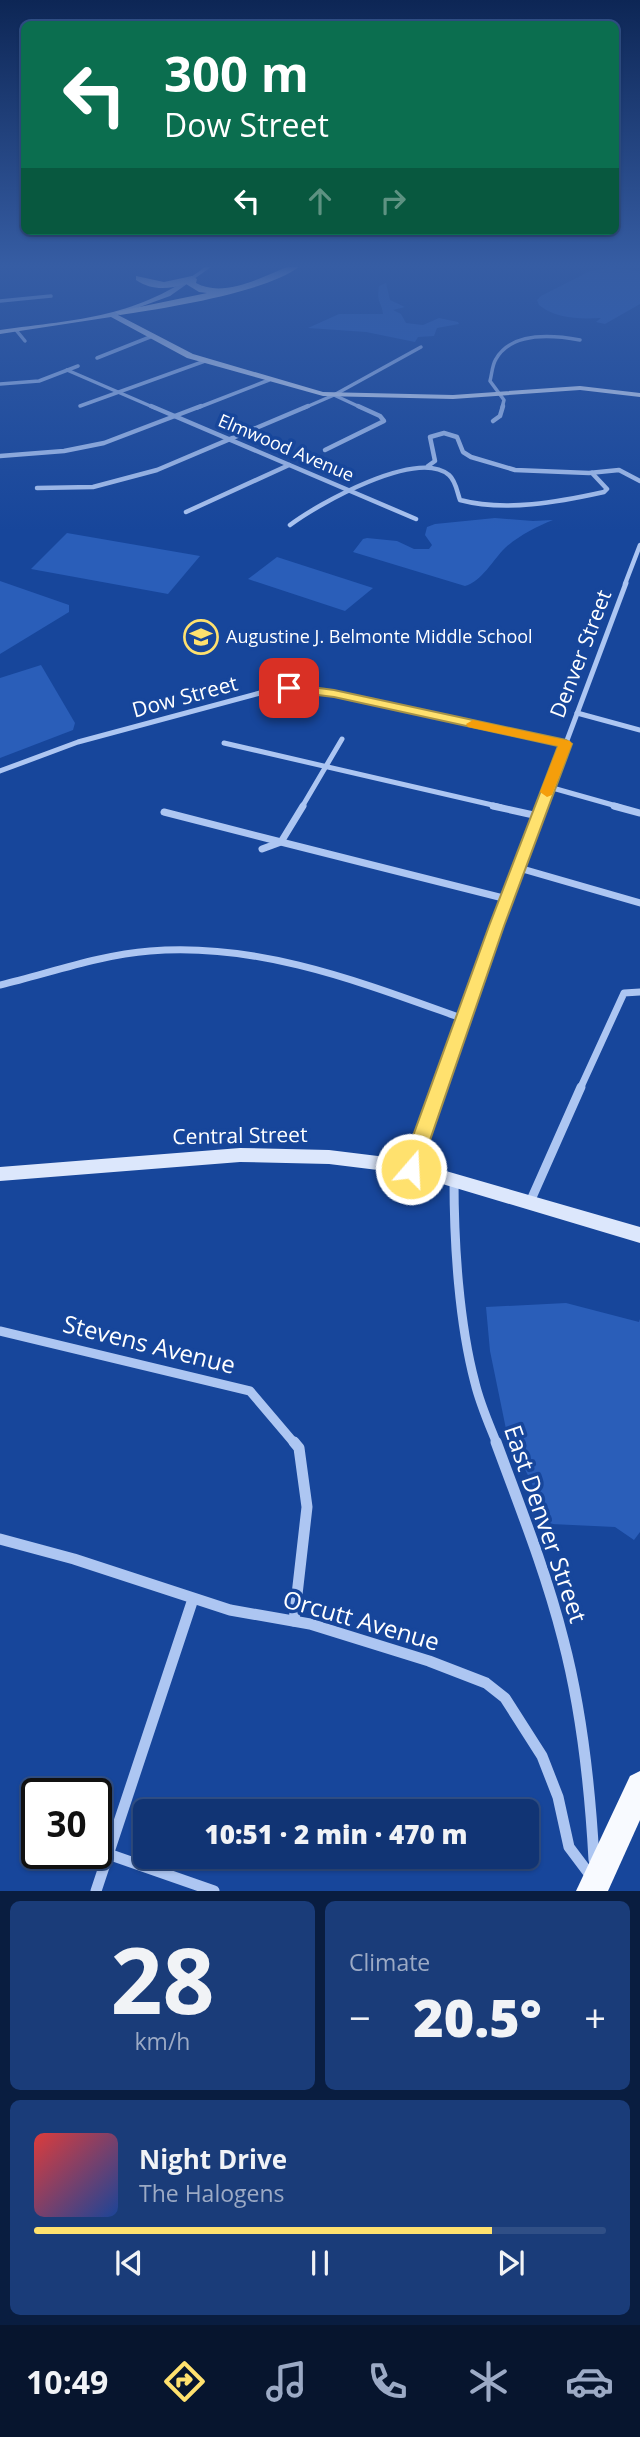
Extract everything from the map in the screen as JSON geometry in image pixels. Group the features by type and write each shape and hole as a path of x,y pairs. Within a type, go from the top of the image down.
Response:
{"main road":[{"path":"594,1887 640,1786"}],"street":[{"path":"97,358 104,355"},
{"path":"192,355 269,380 334,395 420,398 580,388 640,395"},
{"path":"37,488 88,488 178,462 334,395 406,355"},
{"path":"493,421 500,416 505,400 502,394 494,390 490,381 495,358 498,355"},
{"path":"80,405 205,361"},
{"path":"0,384 39,382 78,366"},
{"name":"Elmwood Avenue","path":"67,370 416,519"},
{"path":"0,456 91,446 269,380"},
{"path":"325,450 384,421 380,416 334,395"},
{"path":"427,466 435,461 429,437 450,434 457,437 466,455 502,466 529,472 592,473 619,470 640,481"},
{"path":"186,512 289,465"},
{"path":"290,525 302,516 402,469 427,466 439,468 451,477 460,500 477,504 533,502 604,492 607,489 592,473"},
{"name":"Denver Street","path":"411,1169 507,899 640,545"},
{"name":"Dow Street","path":"0,771 50,750 260,693 298,688 566,744"},
{"path":"577,713 640,730"},
{"path":"262,849 281,842 342,740"},
{"path":"224,743 538,816"},
{"path":"549,787 640,813"},
{"path":"164,812 507,899"},
{"path":"519,868 640,903"},
{"path":"0,985 148,951 242,952 283,960 464,1019"},
{"path":"530,1202 620,1000 624,993 640,992"},
{"name":"Central Street","path":"0,1174 265,1154 339,1158 411,1169 454,1180 640,1235"},
{"name":"East Denver Street","path":"454,1180 454,1214 468,1353 481,1406 541,1563 574,1684 590,1778 594,1887"},
{"name":"Stevens Avenue","path":"0,1331 250,1391 299,1448 307,1507 294,1621"},
{"name":"Orcutt Avenue","path":"0,1539 74,1559 230,1610 294,1621 486,1683 505,1698 542,1756 558,1797 569,1847 594,1887"},
{"path":"112,1842 192,1599"},
{"path":"112,1855 214,1891"},
{"path":"96,1891 103,1869"}],"shaded area":[{"path":"495,518 553,520 527,532 510,544 482,575 465,586 353,552 363,539 367,538 397,541 414,549 429,549 432,545 425,535 427,527"},
{"path":"67,533 200,556 168,594 31,569"},
{"path":"277,557 373,588 345,611 248,579"},
{"path":"0,581 69,605 69,612 0,654"},
{"path":"41,665 75,723 73,730 0,758 0,678"},
{"path":"566,1303 639,1322 640,1319 640,1532 634,1540 615,1527 551,1524 506,1429 490,1351 486,1307"}],"slow traffic":[{"path":"473,724 566,744 547,792"}],"place":[{"name":"Augustine J. Belmonte Middle School","path":"201,637"}],"route":[{"path":"289,688 334,694 566,744 497,926 411,1169"}]}
